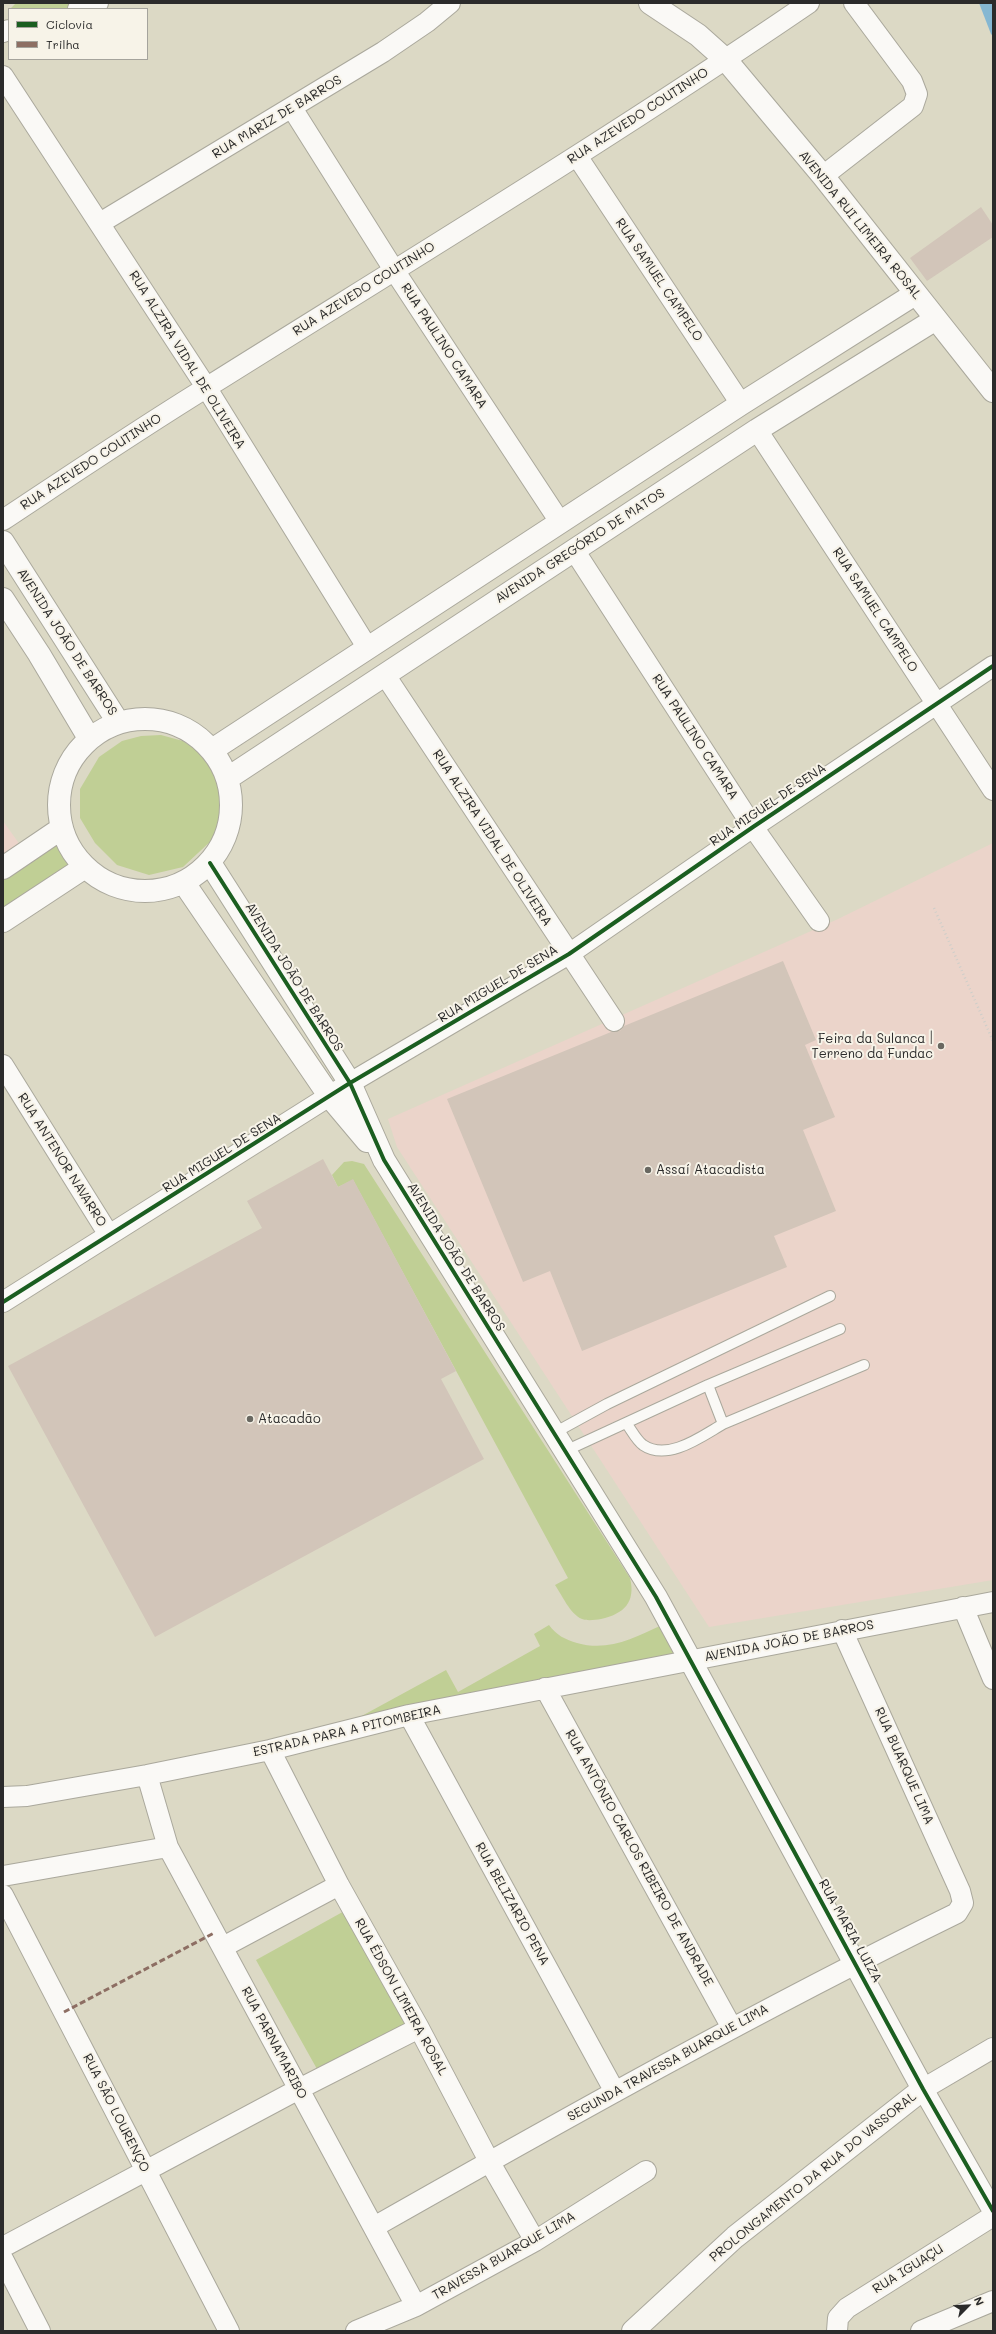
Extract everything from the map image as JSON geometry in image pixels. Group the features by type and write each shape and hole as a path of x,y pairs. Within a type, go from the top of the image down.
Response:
{"street":[{"path":"81,8 98,3"},
{"name":"RUA MARIZ DE BARROS","path":"100,223 383,52 427,22 450,3"},
{"name":"AVENIDA RUI LIMEIRA ROSAL","path":"650,3 698,35 726,60 823,176 993,391"},
{"name":"RUA AZEVEDO COUTINHO","path":"3,520 206,388 577,156 726,60 809,3"},
{"path":"823,176 913,106 917,94 912,81 854,3"},
{"name":"RUA ALZIRA VIDAL DE OLIVEIRA","path":"3,76 206,388 367,647"},
{"name":"RUA PAULINO CAMARA","path":"292,108 394,270 560,522"},
{"name":"RUA SAMUEL CAMPELO","path":"577,156 741,404"},
{"path":"212,750 367,647 741,404 915,294"},
{"name":"AVENIDA GREGÓRIO DE MATOS","path":"228,778 757,430 936,320"},
{"name":"RUA SAMUEL CAMPELO","path":"757,430 993,790"},
{"name":"AVENIDA JOÃO DE BARROS","path":"3,542 118,722"},
{"name":"RUA PAULINO CAMARA","path":"574,550 753,827 819,921"},
{"path":"3,599 39,654 89,738"},
{"name":"RUA MIGUEL DE SENA","path":"3,1302 350,1083 569,954 753,827 993,666"},
{"name":"RUA ALZIRA VIDAL DE OLIVEIRA","path":"385,675 614,1021"},
{"path":"144,718 171,722 195,734 212,750 228,778 232,808 226,838 210,863 184,883 159,891 132,891 106,883 85,867 71,850 62,828 58,806 61,781 71,758 89,738 118,722 144,718"},
{"path":"3,868 62,828"},
{"name":"AVENIDA JOÃO DE BARROS","path":"210,863 350,1083 384,1160 656,1597 690,1660 993,1602"},
{"path":"3,921 85,867"},
{"name":"AVENIDA JOÃO DE BARROS","path":"184,883 330,1097 384,1160"},
{"name":"RUA ANTENOR NAVARRO","path":"3,1065 109,1235"},
{"path":"963,1607 993,1679"},
{"name":"RUA BUARQUE LIMA","path":"842,1630 960,1891 963,1903"},
{"name":"ESTRADA PARA A PITOMBEIRA","path":"3,1797 27,1796 147,1775 270,1750 409,1715 690,1660"},
{"name":"RUA MARIA LUIZA","path":"690,1660 856,1962 923,2089 993,2211"},
{"name":"RUA ANTÔNIO CARLOS RIBEIRO DE ANDRADE","path":"545,1688 732,2028"},
{"name":"RUA BELIZARIO PENA","path":"409,1715 615,2092"},
{"name":"RUA ÉDSON LIMEIRA ROSAL","path":"270,1750 340,1885 535,2241"},
{"name":"RUA PARNAMARIBO","path":"147,1775 168,1847 416,2306"},
{"path":"3,1876 168,1847"},
{"path":"223,1948 340,1885"},
{"name":"RUA SÃO LOURENÇO","path":"3,1895 229,2331"},
{"name":"SEGUNDA TRAVESSA BUARQUE LIMA","path":"374,2227 490,2161 732,2028 856,1962 957,1913 963,1903"},
{"path":"3,2247 299,2089 419,2028"},
{"path":"923,2089 993,2048"},
{"name":"PROLONGAMENTO DA RUA DO VASSORAL","path":"633,2331 735,2237 923,2089"},
{"name":"TRAVESSA BUARQUE LIMA","path":"356,2331 416,2306 535,2241 646,2170"},
{"name":"RUA IGUAÇU","path":"837,2331 838,2318 847,2308 993,2216"},
{"path":"3,2259 40,2331"},
{"path":"921,2331 993,2301"}],"lane":[{"path":"554,1433 607,1404 830,1296"},
{"path":"565,1451 708,1385 840,1329"},
{"path":"626,1423 642,1444 653,1450 686,1446 723,1424 864,1365"},
{"path":"708,1385 723,1424"}],"path":[{"path":"934,908 993,1041"}],"shaded area":[{"path":"3,821 23,849 3,862"},
{"path":"993,843 993,1580 709,1627 397,1147 388,1119 838,919"}],"green space":[{"path":"16,3 86,3 88,8 11,8"},
{"path":"161,735 183,741 199,752 208,764 220,787 222,810 213,839 183,867 149,875 117,865 95,843 80,818 80,789 99,757 122,741 141,736"},
{"path":"59,841 74,864 3,909 3,877"},
{"path":"352,1161 364,1164 630,1578 630,1600 622,1610 616,1614 599,1619 582,1619 570,1609 555,1585 568,1578 353,1180 338,1187 332,1175 344,1162"},
{"path":"549,1625 562,1637 569,1640 577,1643 599,1646 610,1645 631,1639 662,1625 676,1649 673,1656 358,1718 446,1670 458,1692 540,1646 534,1634"},
{"path":"348,1909 408,2022 317,2069 256,1960"}],"water":[{"path":"979,3 993,3 993,36 991,34"}],"building":[{"path":"981,207 993,225 993,237 927,281 910,258"},
{"name":"Assaí Atacadista","path":"783,961 816,1040 805,1045 835,1117 803,1130 836,1211 774,1236 787,1267 582,1351 550,1271 523,1282 447,1099 611,1032 620,1031 624,1026"},
{"name":"Atacadão","path":"323,1159 338,1187 353,1179 456,1371 441,1379 484,1459 155,1637 8,1366 262,1228 247,1201"}],"marked path":[{"path":"64,2012 214,1933"}],"cycle path":[{"path":"3,1302 350,1083 569,954 753,827 993,666"},
{"path":"210,863 350,1083 384,1160 656,1597 923,2089 993,2211"}],"place":[{"name":"Feira da Sulanca | Terreno da Fundac","path":"941,1046"},
{"name":"Assaí Atacadista","path":"648,1170"},
{"name":"Atacadão","path":"250,1419"}]}
